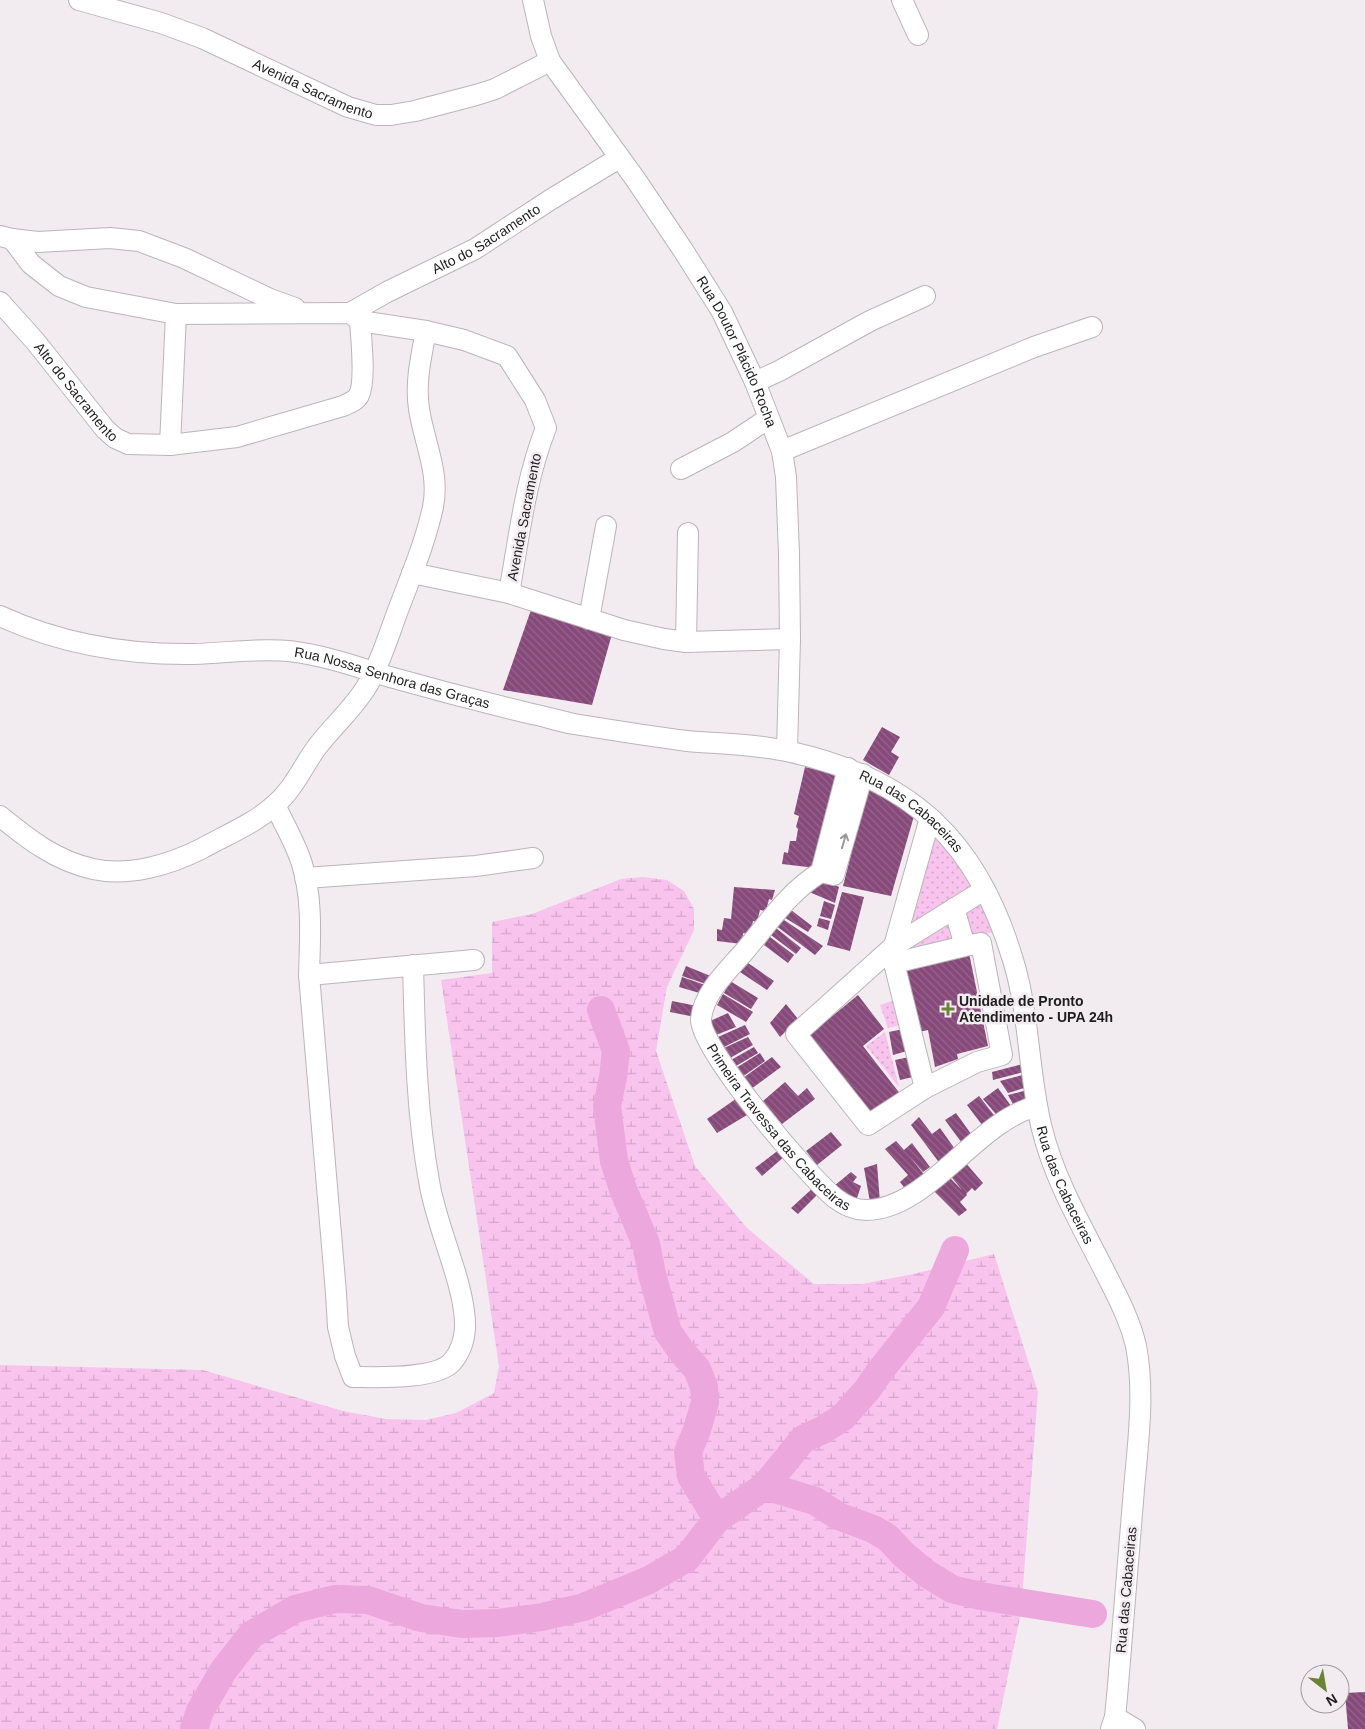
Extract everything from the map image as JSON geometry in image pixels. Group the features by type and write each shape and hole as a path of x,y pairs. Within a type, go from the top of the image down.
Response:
{"street":[{"name":"Avenida Sacramento","path":"79,0 161,23 202,38 348,107 376,115 391,116 476,95 496,88 550,61"},
{"name":"Rua Doutor Plácido Rocha","path":"533,0 539,28 550,61 683,250 722,312 755,382 782,451 787,490 790,639 787,750"},
{"path":"902,0 918,35"},
{"name":"Alto do Sacramento","path":"0,302 35,341 96,418 115,438 128,444 170,445 237,437 343,406 356,400 360,393 362,359 355,317 387,292 475,249 619,158"},
{"name":"Avenida Sacramento","path":"6,238 38,242 110,238 139,241 184,258 270,299 312,313"},
{"name":"Avenida Sacramento","path":"6,238 31,264 59,286 86,297 176,314 312,313 355,317 472,342 507,356 535,400 546,428 536,453 521,522 509,593"},
{"path":"755,382 779,371 870,321 925,296"},
{"path":"170,445 176,314"},
{"path":"782,451 1034,347 1092,327"},
{"path":"0,816 43,849 94,870 141,870 175,860 250,823 275,805 293,785 319,745 357,701 374,672 427,530 434,497 434,473 422,425 418,393 418,377 426,331"},
{"path":"681,469 733,442 769,418"},
{"path":"589,619 606,526"},
{"path":"686,642 688,533"},
{"path":"412,573 509,593 644,635 686,642 790,639"},
{"name":"Rua Nossa Senhora das Graças","path":"0,616 26,628 84,645 173,654 273,650 320,656 486,704 570,723 683,740 787,750"},
{"name":"Rua das Cabaceiras","path":"787,750 855,771 903,797 930,818 963,853 994,910 1012,956 1019,981 1027,1027 1037,1106 1048,1150 1059,1179 1124,1313 1135,1343 1138,1362 1140,1384 1139,1430 1113,1723"},
{"name":"Primeira Travessa das Cabaceiras","path":"855,771 834,875 821,872 801,886 788,898 726,971 715,986 703,1011 701,1019 705,1037 714,1052 789,1151 827,1191 847,1206 866,1210 889,1207 919,1191 994,1128 1025,1109 1037,1106"},
{"path":"275,805 297,850 305,878 310,922 309,975 338,1327 353,1378 426,1375 451,1364 462,1347 466,1324 460,1290 438,1217 428,1174 416,1080 413,966"},
{"path":"894,946 930,818"},
{"path":"305,878 476,866 533,858"},
{"path":"925,1088 894,963 981,943 1002,1055 977,1062 925,1088 868,1124 796,1034 894,946 984,890"},
{"path":"954,908 965,946"},
{"path":"309,975 474,960"},
{"path":"998,1031 1027,1027"},
{"path":"1113,1723 1135,1729"}],"green space":[{"path":"935,835 974,884 916,924 911,918"},
{"path":"643,877 667,880 684,891 694,909 694,930 667,987 656,1051 695,1166 747,1228 814,1284 862,1284 913,1274 994,1254 1038,1392 1021,1612 997,1729 0,1729 0,1365 203,1370 343,1411 386,1419 426,1420 456,1413 494,1393 499,1366 441,980 492,973 492,922 532,914 621,879"},
{"path":"981,899 994,932 969,938 961,912"},
{"path":"951,918 958,940 898,956"},
{"path":"894,1000 901,1025 888,1028 880,1005"},
{"path":"885,1032 899,1087 866,1046"}],"building":[{"path":"532,607 612,634 592,705 503,690"},
{"path":"882,727 900,737 891,752 899,757 889,775 863,760"},
{"path":"805,767 838,775 816,868 782,864 784,852 788,853 790,841 796,841 798,829 796,827 799,816 794,814"},
{"path":"868,788 890,799 914,816 891,896 843,886"},
{"path":"820,878 839,887 835,903 807,891"},
{"path":"734,887 775,890 772,900 769,899 766,911 760,910 757,922 753,921 750,934 743,933 742,944 717,941 717,929 722,930 724,918 731,919"},
{"path":"842,892 864,897 850,951 827,945"},
{"path":"824,901 835,905 831,919 820,916"},
{"path":"787,907 812,926 808,932 782,916"},
{"path":"781,918 823,946 815,955 775,925"},
{"path":"819,918 830,921 828,930 817,926"},
{"path":"776,928 801,948 796,954 771,935"},
{"path":"770,937 794,955 788,963 764,945"},
{"path":"969,953 988,1046 957,1054 958,1059 935,1067 928,1030 919,1032 904,969"},
{"path":"748,963 774,981 767,990 740,972"},
{"path":"686,966 713,977 709,985 682,976"},
{"path":"682,977 708,986 703,994 679,987"},
{"path":"730,981 758,998 751,1009 724,993"},
{"path":"723,994 753,1012 746,1022 717,1005"},
{"path":"858,995 884,1029 863,1046 901,1095 873,1118 808,1036"},
{"path":"672,1001 697,1006 695,1017 670,1012"},
{"path":"786,1004 798,1019 780,1037 770,1023"},
{"path":"728,1013 736,1027 716,1035 708,1022"},
{"path":"745,1025 750,1034 724,1047 718,1037"},
{"path":"903,1029 907,1051 893,1055 889,1032"},
{"path":"748,1037 753,1045 730,1058 724,1048"},
{"path":"754,1047 758,1053 736,1066 731,1060"},
{"path":"760,1053 765,1061 742,1077 736,1068"},
{"path":"772,1057 781,1067 751,1089 743,1078"},
{"path":"909,1057 913,1077 900,1080 895,1060"},
{"path":"1023,1064 1024,1072 993,1080 992,1072"},
{"path":"1030,1073 1031,1086 1008,1093 1000,1081"},
{"path":"785,1082 798,1096 807,1088 815,1099 782,1124 763,1101"},
{"path":"998,1088 1014,1110 1001,1120 983,1099"},
{"path":"1031,1089 1033,1103 1015,1108 1008,1095"},
{"path":"740,1096 752,1112 717,1133 707,1119"},
{"path":"979,1096 997,1119 985,1129 967,1105"},
{"path":"956,1113 974,1138 964,1146 945,1120"},
{"path":"919,1117 932,1134 940,1128 957,1152 941,1165 911,1125"},
{"path":"831,1132 842,1145 817,1165 806,1151"},
{"path":"896,1141 904,1150 912,1143 930,1167 923,1172 910,1157 926,1177 907,1191 900,1182 908,1175 885,1149"},
{"path":"780,1149 785,1156 762,1176 755,1168"},
{"path":"964,1161 983,1183 975,1191 972,1188 960,1202 967,1210 959,1216 932,1189 949,1177 962,1190 949,1174"},
{"path":"877,1164 880,1202 870,1202 864,1168"},
{"path":"851,1172 857,1177 853,1182 861,1186 856,1201 834,1186"},
{"path":"814,1187 819,1193 798,1214 791,1208"},
{"path":"1365,1692 1365,1729 1348,1729 1347,1714 1350,1714 1350,1693"}],"waterway":[{"path":"601,1010 616,1051 607,1106 614,1161 623,1189 646,1244 668,1332 697,1369 704,1387 705,1402 688,1452 691,1476 717,1519"},
{"path":"194,1729 200,1711 223,1671 251,1635 295,1609 335,1599 368,1600 421,1618 462,1624 498,1623 542,1617 584,1607 649,1580 687,1558 717,1519 765,1486 803,1439 823,1430 843,1417 867,1390 931,1307 955,1250"},
{"path":"765,1486 815,1501 838,1516 873,1529 887,1537 904,1555 927,1574 952,1589 980,1596 1093,1614"}],"place":[{"name":"Unidade de Pronto Atendimento - UPA 24h","path":"948,1009"}]}
